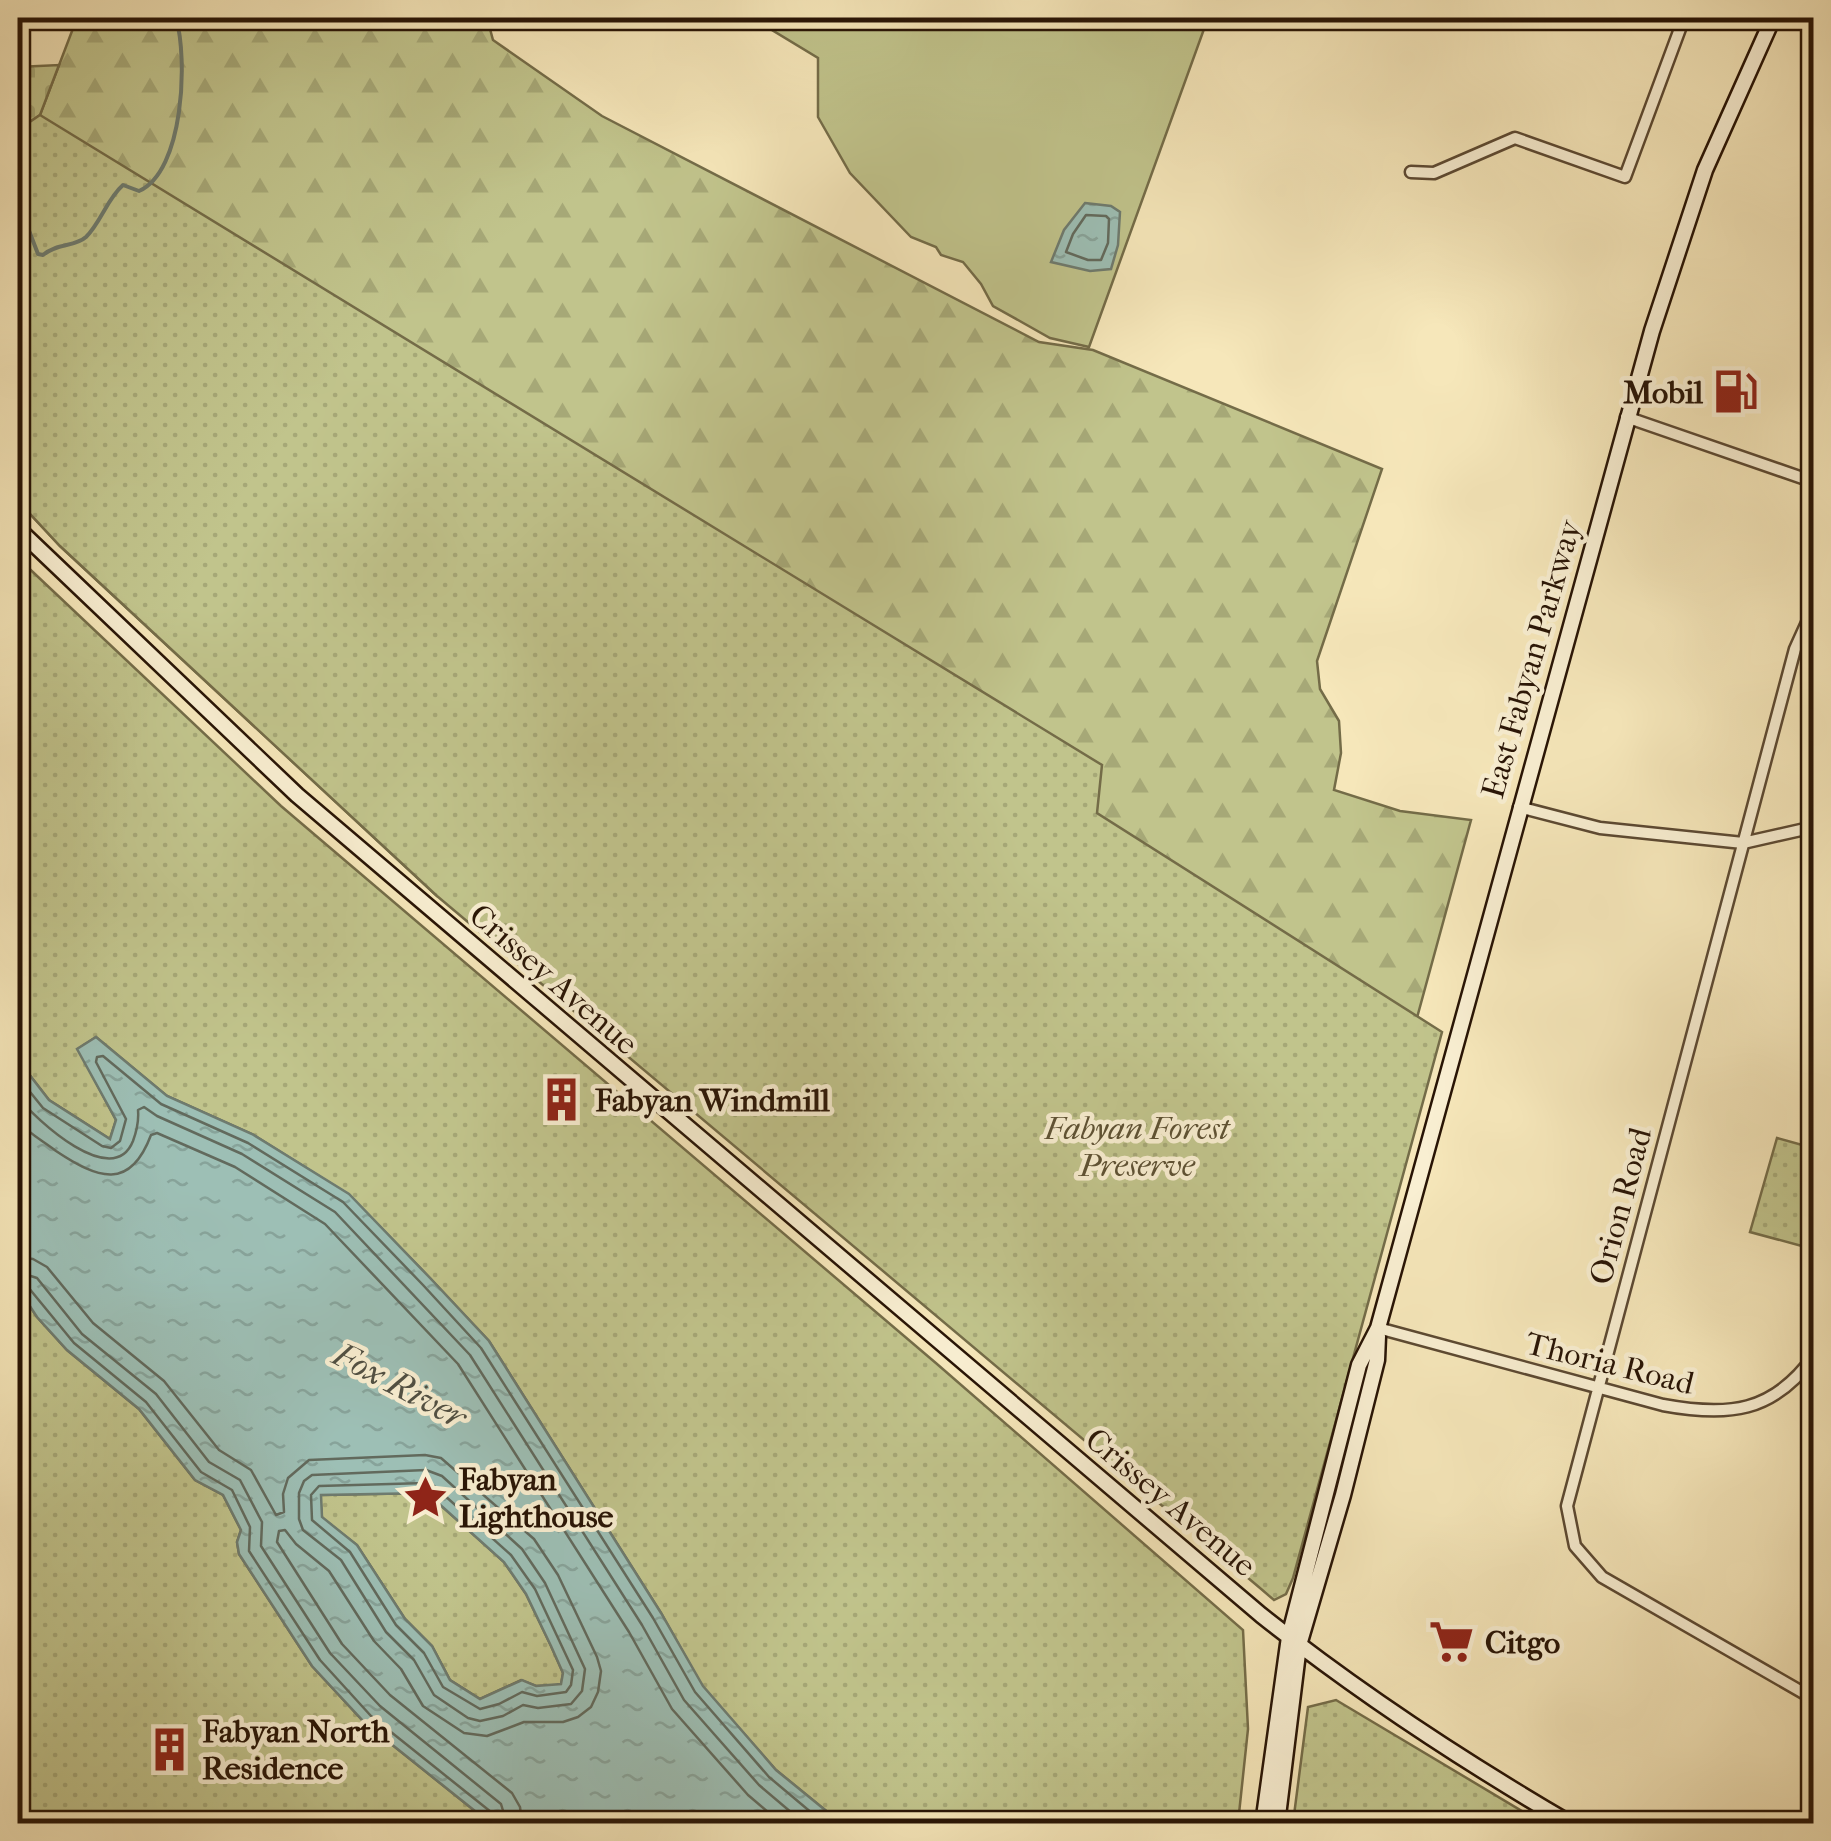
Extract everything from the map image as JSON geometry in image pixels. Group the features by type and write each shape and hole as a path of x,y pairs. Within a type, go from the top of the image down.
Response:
{"main road":[{"name":"East Fabyan Parkway","path":"1294,1641 1343,1496 1377,1360 1378,1328 1626,417 1705,170 1773,18"},
{"name":"Crissey Avenue","path":"18,529 297,795 769,1200 1294,1641 1368,1696 1571,1824"},
{"path":"1263,1824 1294,1641"},
{"path":"1277,1824 1294,1641"}],"street":[{"path":"1411,172 1434,173 1514,138 1625,177 1684,18"},
{"path":"1626,417 1814,482"},
{"name":"Orion Road","path":"1814,607 1795,649 1567,1506 1575,1546 1602,1577 1814,1699"},
{"path":"1519,806 1600,828 1742,842 1814,828"},
{"name":"Thoria Road","path":"1378,1328 1705,1413 1740,1410 1777,1394 1814,1356"}],"green space":[{"path":"77,18 487,18 493,40 602,116 1039,342 1093,350 1382,469 1317,661 1320,689 1339,721 1341,753 1334,790 1400,811 1471,820 1406,1058 437,896 60,546 18,501 18,130 40,115"},
{"path":"752,18 1208,18 1089,347 1050,338 993,306 963,262 941,255 936,247 911,237 850,173 818,117 818,58"},
{"path":"59,65 40,115 18,130 18,67"},
{"name":"Fabyan Forest Preserve","path":"40,115 1102,765 1097,813 1442,1032 1286,1594 1274,1600 437,896 60,546 18,501 18,130"},
{"path":"18,558 281,806 1243,1630 1248,1729 1238,1823 841,1823 776,1770 702,1686 661,1613 489,1341 349,1195 252,1134 167,1096 96,1037 78,1049 116,1120 110,1139 49,1100 18,1060"},
{"path":"1777,1138 1813,1148 1813,1249 1750,1232"},
{"path":"18,1288 37,1317 67,1350 139,1409 195,1480 223,1495 241,1530 239,1554 312,1666 365,1723 490,1823 18,1823"},
{"path":"427,1493 504,1562 526,1594 551,1646 563,1673 561,1685 536,1686 521,1680 480,1699 450,1680 432,1646 405,1619 357,1545 322,1518 320,1495"},
{"path":"1336,1700 1542,1823 1293,1823 1308,1707"}],"water":[{"path":"1085,203 1111,206 1120,212 1118,245 1111,269 1090,271 1051,262 1064,230"},
{"name":"Fox River","path":"96,1037 167,1096 252,1134 349,1194 489,1341 703,1686 776,1770 841,1823 490,1823 365,1723 312,1666 239,1554 241,1530 223,1495 195,1480 139,1409 67,1350 37,1317 18,1288 18,1060 49,1100 110,1139 116,1120 77,1049","holes":["427,1493 504,1562 526,1594 563,1673 561,1684 536,1686 522,1680 480,1699 450,1680 432,1646 405,1619 357,1545 322,1517 321,1495"]}],"waterway":[{"path":"18,223 28,228 38,254 43,255 86,237 123,185 139,191 154,180 174,138 179,112 182,60 176,18"}],"place":[{"name":"Mobil","path":"1736,392"},
{"name":"Fabyan Windmill","path":"562,1100"},
{"name":"Fabyan Lighthouse","path":"426,1497"},
{"name":"Citgo","path":"1452,1642"},
{"name":"Fabyan North Residence","path":"169,1749"}]}
